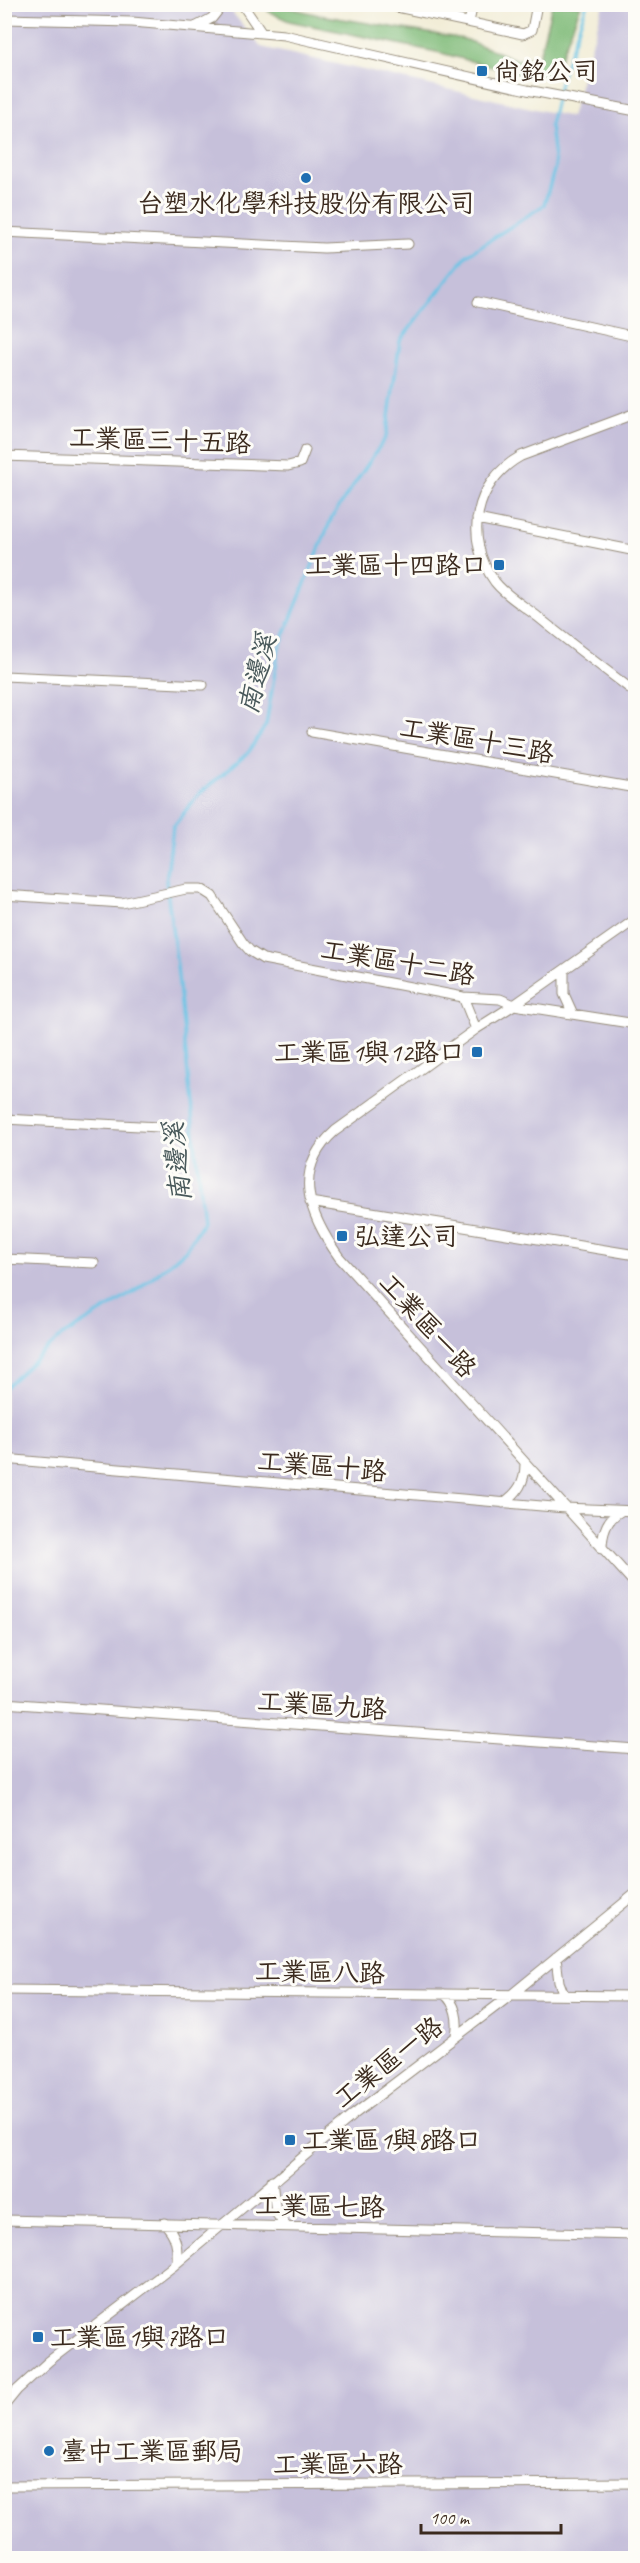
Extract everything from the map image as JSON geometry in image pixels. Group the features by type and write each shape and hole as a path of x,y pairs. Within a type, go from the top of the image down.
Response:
{"street":[{"path":"195,27 212,18 223,4"},
{"path":"242,4 261,32"},
{"path":"383,4 523,34 532,30 537,4"},
{"path":"469,22 473,4"},
{"path":"4,19 132,22 284,35 527,90 636,111"},
{"path":"4,232 324,248 408,243"},
{"path":"478,302 636,338"},
{"path":"636,413 521,456 506,465 488,487 481,501 477,519 480,550 496,583 636,693"},
{"name":"工業區三十五路","path":"4,456 288,466 300,463 305,450"},
{"path":"477,519 636,551"},
{"path":"4,676 203,685"},
{"name":"工業區十三路","path":"312,732 636,788"},
{"name":"工業區十二路","path":"4,895 122,903 186,889 201,889 212,896 250,951 263,959 463,997 500,999 514,1005 636,1024"},
{"name":"工業區一路","path":"636,919 564,971 476,1029 326,1138 315,1157 308,1189 310,1202 320,1228 339,1257 636,1585"},
{"path":"564,971 564,994 573,1014"},
{"path":"463,997 476,1029"},
{"path":"4,1119 159,1127"},
{"path":"310,1202 636,1256"},
{"path":"4,1259 94,1263"},
{"name":"工業區十路","path":"4,1459 503,1503 636,1511"},
{"path":"503,1503 514,1496 519,1488 525,1464"},
{"path":"602,1549 604,1530 608,1521 621,1511"},
{"name":"工業區九路","path":"4,1703 636,1749"},
{"name":"工業區一路","path":"4,2406 17,2390 49,2361 177,2262 272,2181 456,2035 511,1995 636,1893"},
{"path":"556,1958 559,1982 564,1995"},
{"name":"工業區八路","path":"4,1990 636,1996"},
{"path":"444,1994 452,2003 455,2011 458,2027 456,2035"},
{"path":"272,2181 276,2213 286,2226"},
{"name":"工業區七路","path":"4,2220 636,2235"},
{"path":"164,2223 174,2237 178,2252 177,2262"},
{"name":"工業區六路","path":"4,2486 636,2483"}],"shaded area":[{"path":"5,5 226,5 261,47 571,117 603,5 635,5 635,2558 5,2558"}],"green space":[{"path":"264,5 278,5 319,15 464,39 517,60 539,56 552,5 581,5 554,74 522,75 441,53 289,21 269,12"}],"waterway":[{"name":"南邊溪","path":"4,1388 59,1338 134,1292 185,1251 203,1222 177,966 166,882 173,827 199,794 248,753 266,725 279,648 332,517 386,437 400,341 467,255 544,205 555,167 550,125 561,78 587,4"}],"place":[{"name":"尚銘公司","path":"482,71"},
{"name":"台塑水化學科技股份有限公司","path":"306,178"},
{"name":"工業區十四路口","path":"499,565"},
{"name":"工業區1與12路口","path":"477,1052"},
{"name":"弘達公司","path":"342,1236"},
{"name":"工業區1與8路口","path":"290,2140"},
{"name":"工業區1與7路口","path":"38,2337"},
{"name":"臺中工業區郵局","path":"49,2451"}]}
